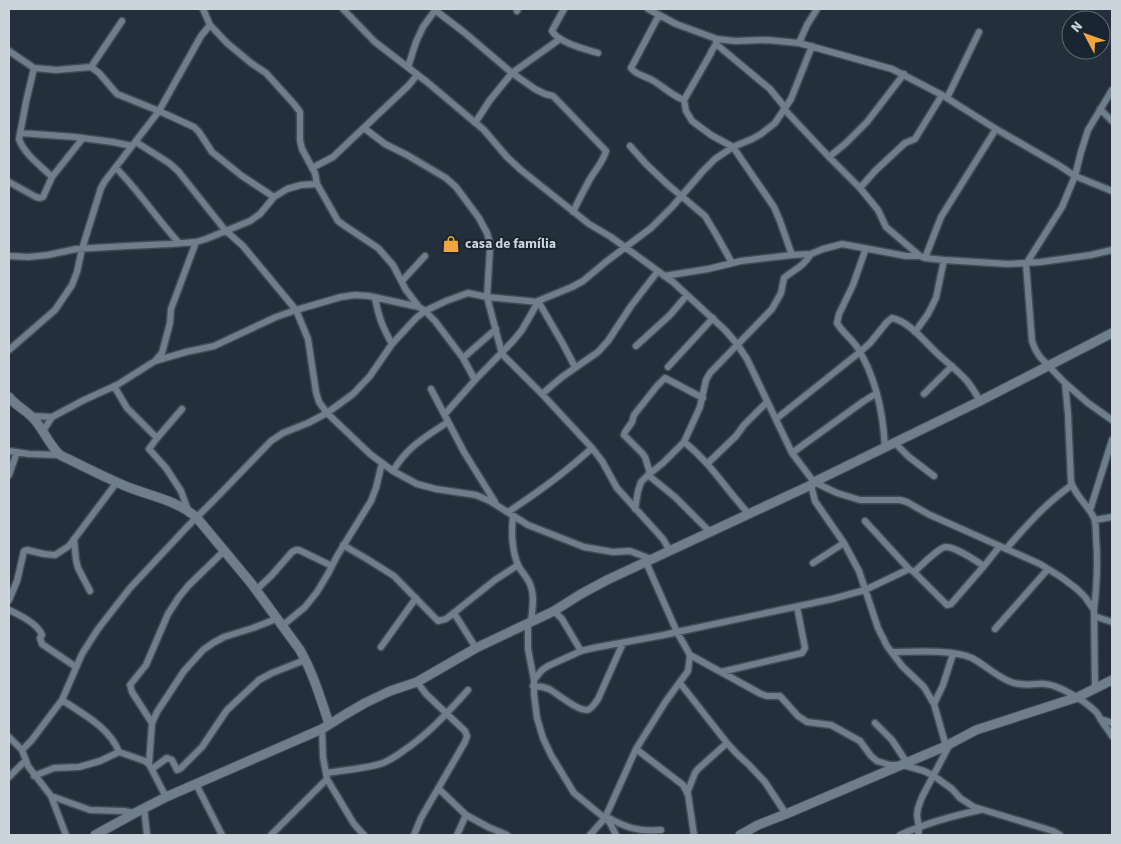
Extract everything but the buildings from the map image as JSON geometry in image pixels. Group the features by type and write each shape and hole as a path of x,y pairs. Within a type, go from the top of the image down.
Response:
{"street":[{"path":"203,9 210,25 238,53 266,73 300,112 300,140 302,149 312,168 317,184 338,220 378,248 393,265 406,290 435,321 462,358 475,380"},
{"path":"564,9 552,31 554,34 560,39 598,53"},
{"path":"648,9 716,42 770,89 785,110 829,158 860,188 878,210 886,227 922,257"},
{"path":"799,43 817,9"},
{"path":"346,10 375,42 484,130 521,170 589,224 611,237 658,271 725,330 737,344 792,453 813,484 815,500 844,543 859,572 878,628 887,646 902,666 924,687 934,704 948,744 918,808 918,835"},
{"path":"408,67 416,42 435,10 512,73 535,89 552,96 558,101 606,151 573,212"},
{"path":"658,15 631,68 634,72 652,80 684,100"},
{"path":"91,67 122,21"},
{"path":"9,350 55,310 72,285 101,188 159,111 201,36 210,25"},
{"path":"860,188 905,142 915,138 944,97 980,32"},
{"path":"475,123 490,100 512,73 560,39"},
{"path":"716,42 766,40 799,43 904,74 1075,176 1112,191"},
{"path":"716,42 684,100 686,112 692,121 733,147 774,207 792,255"},
{"path":"43,431 52,417 114,386 155,361 214,346 296,310 341,297 375,298 422,309 468,293 487,298 538,302 572,287 583,281 651,228 715,159 733,147 752,139 775,123 785,110 796,88 812,46"},
{"path":"9,52 34,68 56,70 91,67 99,73 117,94 194,128 199,132 212,152 242,176 274,197"},
{"path":"34,68 19,139 31,157 52,177"},
{"path":"829,158 867,122 904,74"},
{"path":"312,168 333,157 409,85 417,75"},
{"path":"1112,90 1088,130 1075,176 1062,207 1026,264 1032,341 1035,349 1047,366 1064,383 1112,420"},
{"path":"1100,109 1112,121"},
{"path":"364,128 385,144 446,178 456,187 480,218 487,233 490,248 487,298 502,354 592,448 602,461 617,488 663,539 670,551"},
{"path":"922,257 941,217 996,129"},
{"path":"20,132 134,144 169,163 178,171 225,230 244,246 296,310 308,339 319,402 327,413 370,454 393,471 417,484 476,495 496,504 528,525 584,547 613,552 630,551 648,561 677,632 690,654 761,694 780,696 798,716 807,722 830,725 860,741 877,761 890,765 905,764 924,770 952,789 971,806 1053,830 1060,835"},
{"path":"9,182 40,198 43,197 52,177 83,138"},
{"path":"630,146 681,197 705,216 732,263"},
{"path":"116,168 138,191 169,233 179,243"},
{"path":"9,256 28,257 82,249 196,242 250,221 260,214 274,197 287,189 295,186 317,184"},
{"path":"155,361 162,353 170,323 171,309 196,242"},
{"path":"664,276 732,263 811,254 842,244 906,256 968,262 1026,264 1091,255 1112,250"},
{"path":"866,248 853,285 841,308 837,323 853,342 868,367 877,393 884,424 885,447"},
{"path":"635,509 641,482 684,442 700,408 706,380 710,373 772,309 781,292 784,278 806,262 811,254"},
{"path":"402,280 425,256"},
{"path":"915,332 928,314 936,298 944,260"},
{"path":"542,394 575,367 598,352 658,271"},
{"path":"636,346 670,315 687,295"},
{"path":"375,298 378,316 392,344"},
{"path":"445,414 522,330 538,302"},
{"path":"538,302 564,344 575,367"},
{"path":"22,750 62,700 76,667 98,629 130,588 166,548 271,441 283,433 327,413 361,386 392,344 422,309"},
{"path":"668,367 712,318"},
{"path":"776,419 860,352 892,318 901,321 915,332 952,366 970,384 980,401"},
{"path":"462,358 496,329"},
{"path":"95,835 166,797 326,727 346,714 390,691 417,682 476,648 554,611 581,594 813,484 1112,333"},
{"path":"924,394 952,366"},
{"path":"703,398 665,378 634,415 624,435 642,452 649,474 711,533"},
{"path":"1064,383 1068,414 1072,485 1095,520 1098,557 1094,613 1095,688"},
{"path":"114,386 127,408 157,438"},
{"path":"431,389 464,452 496,504"},
{"path":"792,453 877,393"},
{"path":"9,397 31,416 60,455"},
{"path":"707,464 767,402"},
{"path":"182,409 149,449 166,468 181,491 188,510"},
{"path":"31,416 52,417"},
{"path":"393,471 403,455 411,447 448,422"},
{"path":"1090,510 1112,440"},
{"path":"684,442 707,464 749,514"},
{"path":"894,442 908,457 934,476"},
{"path":"511,514 592,448"},
{"path":"9,451 60,455 117,482 177,504 188,510 196,518 256,590 300,650 317,687 326,727 323,757 326,776 354,824 364,835"},
{"path":"9,475 17,452"},
{"path":"151,766 152,723 157,712 184,671 204,650 224,637 279,622 305,606 321,585 343,545 371,501 382,463"},
{"path":"9,600 17,581 24,552 27,550 55,555 69,546 117,482"},
{"path":"813,484 860,500 900,500 906,502 1048,569 1077,589 1085,597 1094,613 1112,622"},
{"path":"865,522 948,606 984,566 1061,492 1072,485"},
{"path":"511,514 515,556 518,565 529,582 533,603 528,649 534,683 537,718 551,755 574,793 606,817 624,826 646,831 661,830"},
{"path":"1095,520 1112,517"},
{"path":"74,539 78,568 90,590"},
{"path":"813,564 844,543"},
{"path":"343,545 394,576 438,621 446,619 502,575 518,565"},
{"path":"534,683 542,670 581,651 664,636 865,590 912,571 947,547 959,551 984,566"},
{"path":"256,590 296,550 332,566"},
{"path":"152,723 132,692 130,685 146,665 168,614 179,597 224,551"},
{"path":"996,629 1048,569"},
{"path":"382,647 416,598"},
{"path":"721,672 802,653 805,648 797,607"},
{"path":"9,610 21,615 40,632 42,644 76,667"},
{"path":"554,611 562,619 581,651"},
{"path":"454,613 476,648"},
{"path":"534,683 549,689 574,706 587,710 592,708 598,699 623,643"},
{"path":"892,652 922,652 966,656 1010,682 1024,686 1052,685 1078,697 1097,712 1112,736"},
{"path":"590,835 606,817 636,749 666,701 688,671 690,654"},
{"path":"934,704 943,685 953,654"},
{"path":"151,766 168,758 172,760 177,770 182,768 202,747 228,710 242,695 272,673 305,660"},
{"path":"740,835 758,825 905,764 976,730 1078,697 1112,680"},
{"path":"414,835 421,818 439,790 465,742 466,736 465,731 426,694 417,682"},
{"path":"680,682 727,743 761,778 786,814"},
{"path":"271,835 326,776 381,764 395,756 420,739 468,690"},
{"path":"62,700 93,720 116,744 119,752"},
{"path":"1100,718 1112,723"},
{"path":"875,723 892,740 905,764"},
{"path":"9,737 22,750 34,776 50,796 66,835"},
{"path":"687,793 695,773 727,743"},
{"path":"636,749 683,785 687,793 694,835"},
{"path":"34,776 54,768 79,767 100,761 119,752 145,761 151,766 166,797"},
{"path":"9,777 26,760"},
{"path":"196,784 222,835"},
{"path":"439,790 466,815 494,833 507,835"},
{"path":"50,796 90,810 134,813"},
{"path":"144,808 147,835"},
{"path":"902,834 952,816 982,810"},
{"path":"457,835 466,815"},
{"path":"606,817 616,835"},
{"path":"902,834 917,818"}],"place":[{"name":"casa de família","path":"451,244"}]}
